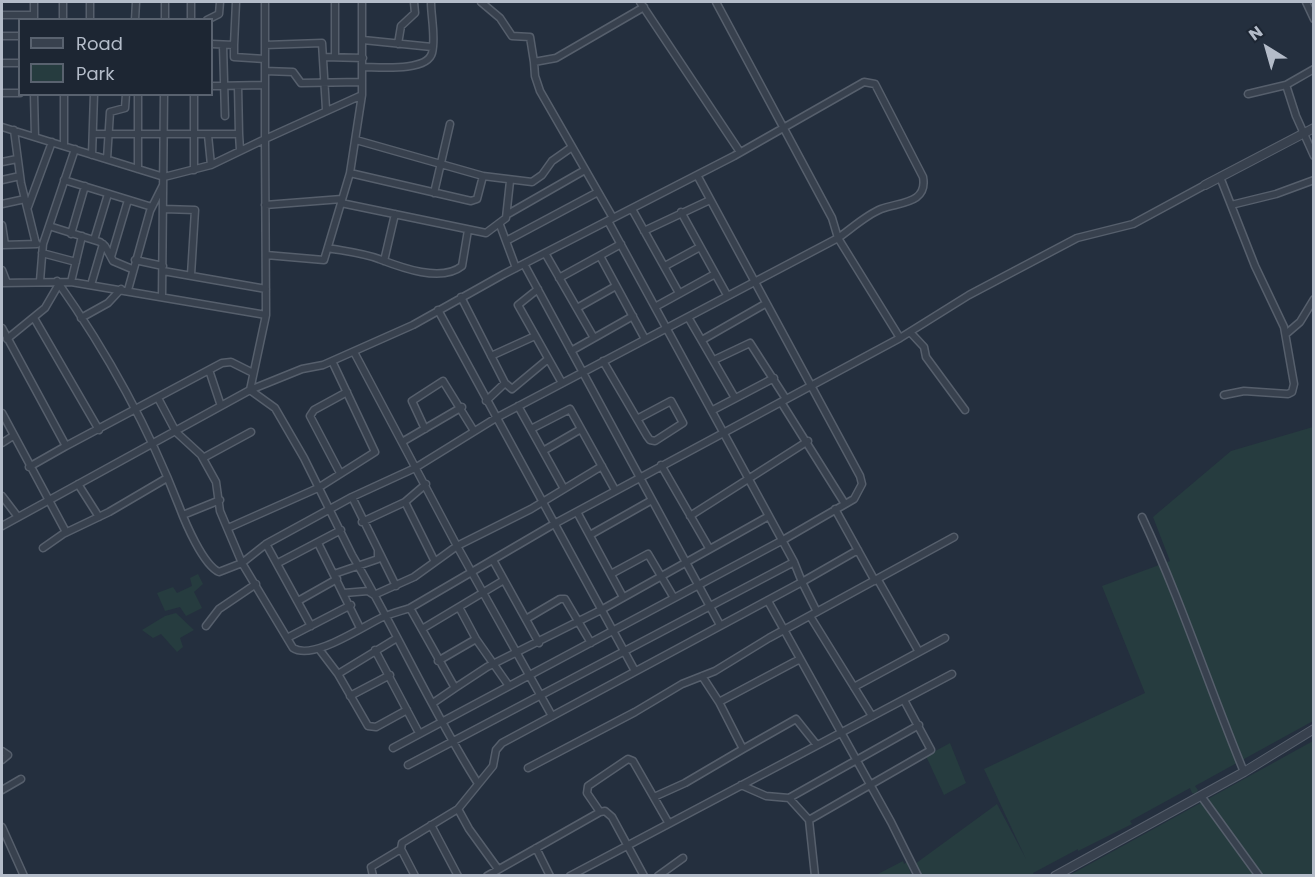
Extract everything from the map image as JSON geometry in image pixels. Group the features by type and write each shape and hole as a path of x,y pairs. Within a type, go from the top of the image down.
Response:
{"street":[{"path":"2,15 34,17 34,2"},
{"path":"63,2 63,18"},
{"path":"90,2 90,18"},
{"path":"135,18 136,2"},
{"path":"165,2 165,18"},
{"path":"191,2 191,18"},
{"path":"211,18 219,14 220,2"},
{"path":"236,2 233,56 265,59"},
{"path":"250,390 266,315 265,2"},
{"path":"335,2 335,57"},
{"path":"266,255 321,261 328,248 350,173 356,140 362,95 362,2"},
{"path":"398,44 401,26 415,13 414,2"},
{"path":"363,68 413,67 428,59 432,47 431,2"},
{"path":"481,2 500,18 512,36 530,37 537,85 598,192 621,244 783,540 817,612"},
{"path":"716,2 832,218 838,238 900,338"},
{"path":"1306,2 1313,15"},
{"path":"534,62 556,58 642,4 740,152"},
{"path":"2,36 18,36"},
{"path":"363,40 432,47"},
{"path":"322,43 326,109"},
{"path":"265,45 336,43"},
{"path":"213,44 234,45"},
{"path":"223,45 225,116"},
{"path":"324,57 363,58"},
{"path":"2,63 18,63"},
{"path":"1248,94 1286,85 1314,69"},
{"path":"265,71 293,72 301,83 362,82"},
{"path":"2,526 47,500 154,444 176,432 250,390 302,369 332,362 354,352 697,175 870,81 875,84 923,177 923,189 911,201 880,210 838,238 753,280 688,317 518,406 415,468 352,497 266,544 242,563 219,572 214,570 183,516 154,444 116,370 58,283"},
{"path":"213,86 265,85"},
{"path":"1286,85 1303,134 1314,156"},
{"path":"238,86 240,150"},
{"path":"2,93 18,93"},
{"path":"2,127 138,169 164,180 211,165 326,109 362,95"},
{"path":"34,96 35,137"},
{"path":"63,96 64,146"},
{"path":"92,155 94,96"},
{"path":"107,159 110,112 125,108 126,96"},
{"path":"138,96 138,169"},
{"path":"162,297 165,96"},
{"path":"194,96 195,170"},
{"path":"434,192 450,124"},
{"path":"158,398 176,432 202,458 218,488 220,511 242,563 287,638 297,651 319,649 385,616 410,608 471,570 493,560 615,490 900,338 969,295 1077,238 1133,224 1314,128"},
{"path":"14,130 20,176 36,244"},
{"path":"93,134 239,134"},
{"path":"208,135 211,165"},
{"path":"356,140 483,176 528,182 536,180 552,161 572,147"},
{"path":"27,208 52,142"},
{"path":"40,280 43,244 75,149"},
{"path":"2,162 17,159"},
{"path":"265,205 341,201 486,233 500,225 508,214 585,170"},
{"path":"350,173 474,200 479,195 483,176"},
{"path":"393,748 783,540 845,504 859,492 860,476 697,175"},
{"path":"2,180 20,176"},
{"path":"1220,177 1286,334 1294,384 1292,392 1288,394 1244,390 1224,395"},
{"path":"64,180 152,207"},
{"path":"81,318 108,303 124,289 152,207 164,180"},
{"path":"1231,205 1314,180"},
{"path":"508,214 510,181"},
{"path":"71,234 85,186"},
{"path":"506,241 598,192"},
{"path":"94,240 108,194"},
{"path":"2,204 25,199"},
{"path":"111,258 128,200"},
{"path":"644,231 710,200"},
{"path":"632,208 679,293"},
{"path":"164,209 195,210 191,275"},
{"path":"681,212 727,295"},
{"path":"384,261 395,214"},
{"path":"2,225 3,245 43,244"},
{"path":"500,225 516,268"},
{"path":"49,226 103,244 111,258 132,268"},
{"path":"328,248 384,261 412,271 457,270 463,261 468,230"},
{"path":"71,282 82,236"},
{"path":"91,285 103,244"},
{"path":"559,278 621,244"},
{"path":"665,266 700,248"},
{"path":"42,253 76,262"},
{"path":"545,254 594,338"},
{"path":"600,256 645,339"},
{"path":"135,260 191,275 266,289"},
{"path":"524,264 720,625"},
{"path":"2,268 4,283 40,280 50,284 71,282 124,289 266,315"},
{"path":"655,307 715,274"},
{"path":"7,339 45,308 58,283"},
{"path":"577,308 616,286"},
{"path":"538,289 518,304 562,383"},
{"path":"461,297 505,383 512,389 548,359"},
{"path":"1286,334 1300,322 1314,299"},
{"path":"702,340 765,304"},
{"path":"438,310 635,671"},
{"path":"571,351 633,315"},
{"path":"688,317 735,398"},
{"path":"34,318 99,430"},
{"path":"2,328 66,446"},
{"path":"910,332 924,347 926,357 965,410"},
{"path":"491,356 535,336"},
{"path":"714,360 748,341 774,378 783,400 845,504"},
{"path":"354,352 457,546 531,674 552,716"},
{"path":"603,361 637,419 652,442 682,423 671,401 637,419"},
{"path":"29,467 226,362 253,373"},
{"path":"228,528 318,488 371,456 376,450 332,362"},
{"path":"209,370 220,406"},
{"path":"713,410 774,378"},
{"path":"425,429 412,401 441,381 445,381 474,431"},
{"path":"486,401 505,383"},
{"path":"250,390 273,404 433,703 452,743 477,782"},
{"path":"340,473 310,416 314,411 347,392"},
{"path":"518,406 563,487"},
{"path":"402,442 462,407"},
{"path":"531,429 569,409 615,490"},
{"path":"2,413 66,532"},
{"path":"543,452 581,429"},
{"path":"202,458 251,432"},
{"path":"2,443 14,436"},
{"path":"690,516 807,441"},
{"path":"661,465 709,548"},
{"path":"374,595 414,577 434,560 457,546 542,502 563,487 602,466"},
{"path":"42,548 66,532 99,517 166,478"},
{"path":"78,484 99,517"},
{"path":"362,522 405,502 426,484"},
{"path":"2,496 18,517"},
{"path":"352,497 362,522 396,586"},
{"path":"183,516 220,500"},
{"path":"590,535 651,500"},
{"path":"405,502 434,560"},
{"path":"835,510 919,652"},
{"path":"577,512 623,597"},
{"path":"433,703 493,665 579,622 684,561 769,516"},
{"path":"1142,517 1183,610 1219,713 1244,772"},
{"path":"278,563 341,530"},
{"path":"528,768 635,712 682,684 741,657 783,630 954,537"},
{"path":"318,543 351,605 360,628"},
{"path":"266,544 311,626"},
{"path":"298,601 335,577 378,559 378,550"},
{"path":"373,876 371,867 401,849 405,840 458,809 477,782 493,765 496,750 502,742 768,601 858,550"},
{"path":"611,574 646,554 674,598"},
{"path":"493,560 539,643"},
{"path":"408,765 794,562"},
{"path":"422,629 460,609 504,580"},
{"path":"206,626 219,609 256,584"},
{"path":"344,593 368,591 374,595"},
{"path":"526,619 563,598 591,643"},
{"path":"768,601 918,876"},
{"path":"287,638 351,605"},
{"path":"410,608 455,688"},
{"path":"460,609 476,639 509,686"},
{"path":"810,616 872,716"},
{"path":"338,674 397,638"},
{"path":"854,687 945,638"},
{"path":"438,661 476,639"},
{"path":"319,649 338,674 370,727 406,711"},
{"path":"375,650 419,733"},
{"path":"719,702 800,659"},
{"path":"570,876 668,822 952,674"},
{"path":"350,696 390,675"},
{"path":"702,676 719,702 743,749"},
{"path":"809,820 869,783 929,751 930,744 904,699"},
{"path":"654,796 685,783 796,719 816,744"},
{"path":"741,785 766,796 789,798 919,725"},
{"path":"1055,876 1244,772 1314,729"},
{"path":"2,751 8,755 2,760"},
{"path":"600,812 588,793 588,786 628,759 633,761 668,822"},
{"path":"2,790 21,779"},
{"path":"1201,796 1259,876"},
{"path":"789,798 809,820 813,875"},
{"path":"458,809 469,829 498,869"},
{"path":"487,876 600,812 609,813 644,875"},
{"path":"431,825 458,876"},
{"path":"3,831 24,876"},
{"path":"536,848 550,876"},
{"path":"401,849 415,876"},
{"path":"658,876 683,858"}],"green space":[{"path":"1313,427 1313,721 1195,786 1198,790 1196,794 1192,793 1190,788 1130,821 1132,824 1078,851 1078,849 1033,873 1034,875 921,875 915,864 997,804 1026,859 984,769 1145,693 1102,586 1170,561 1153,517 1231,451"},
{"path":"198,574 203,584 194,592 202,608 186,616 180,607 165,611 157,593 173,587 177,593 192,586 190,578"},
{"path":"176,613 194,630 180,638 183,647 177,652 161,634 153,638 142,630 165,616"},
{"path":"1313,741 1313,875 1070,875"},
{"path":"950,743 966,783 944,795 926,756"},
{"path":"903,861 904,864 907,862 911,875 876,875"}]}
